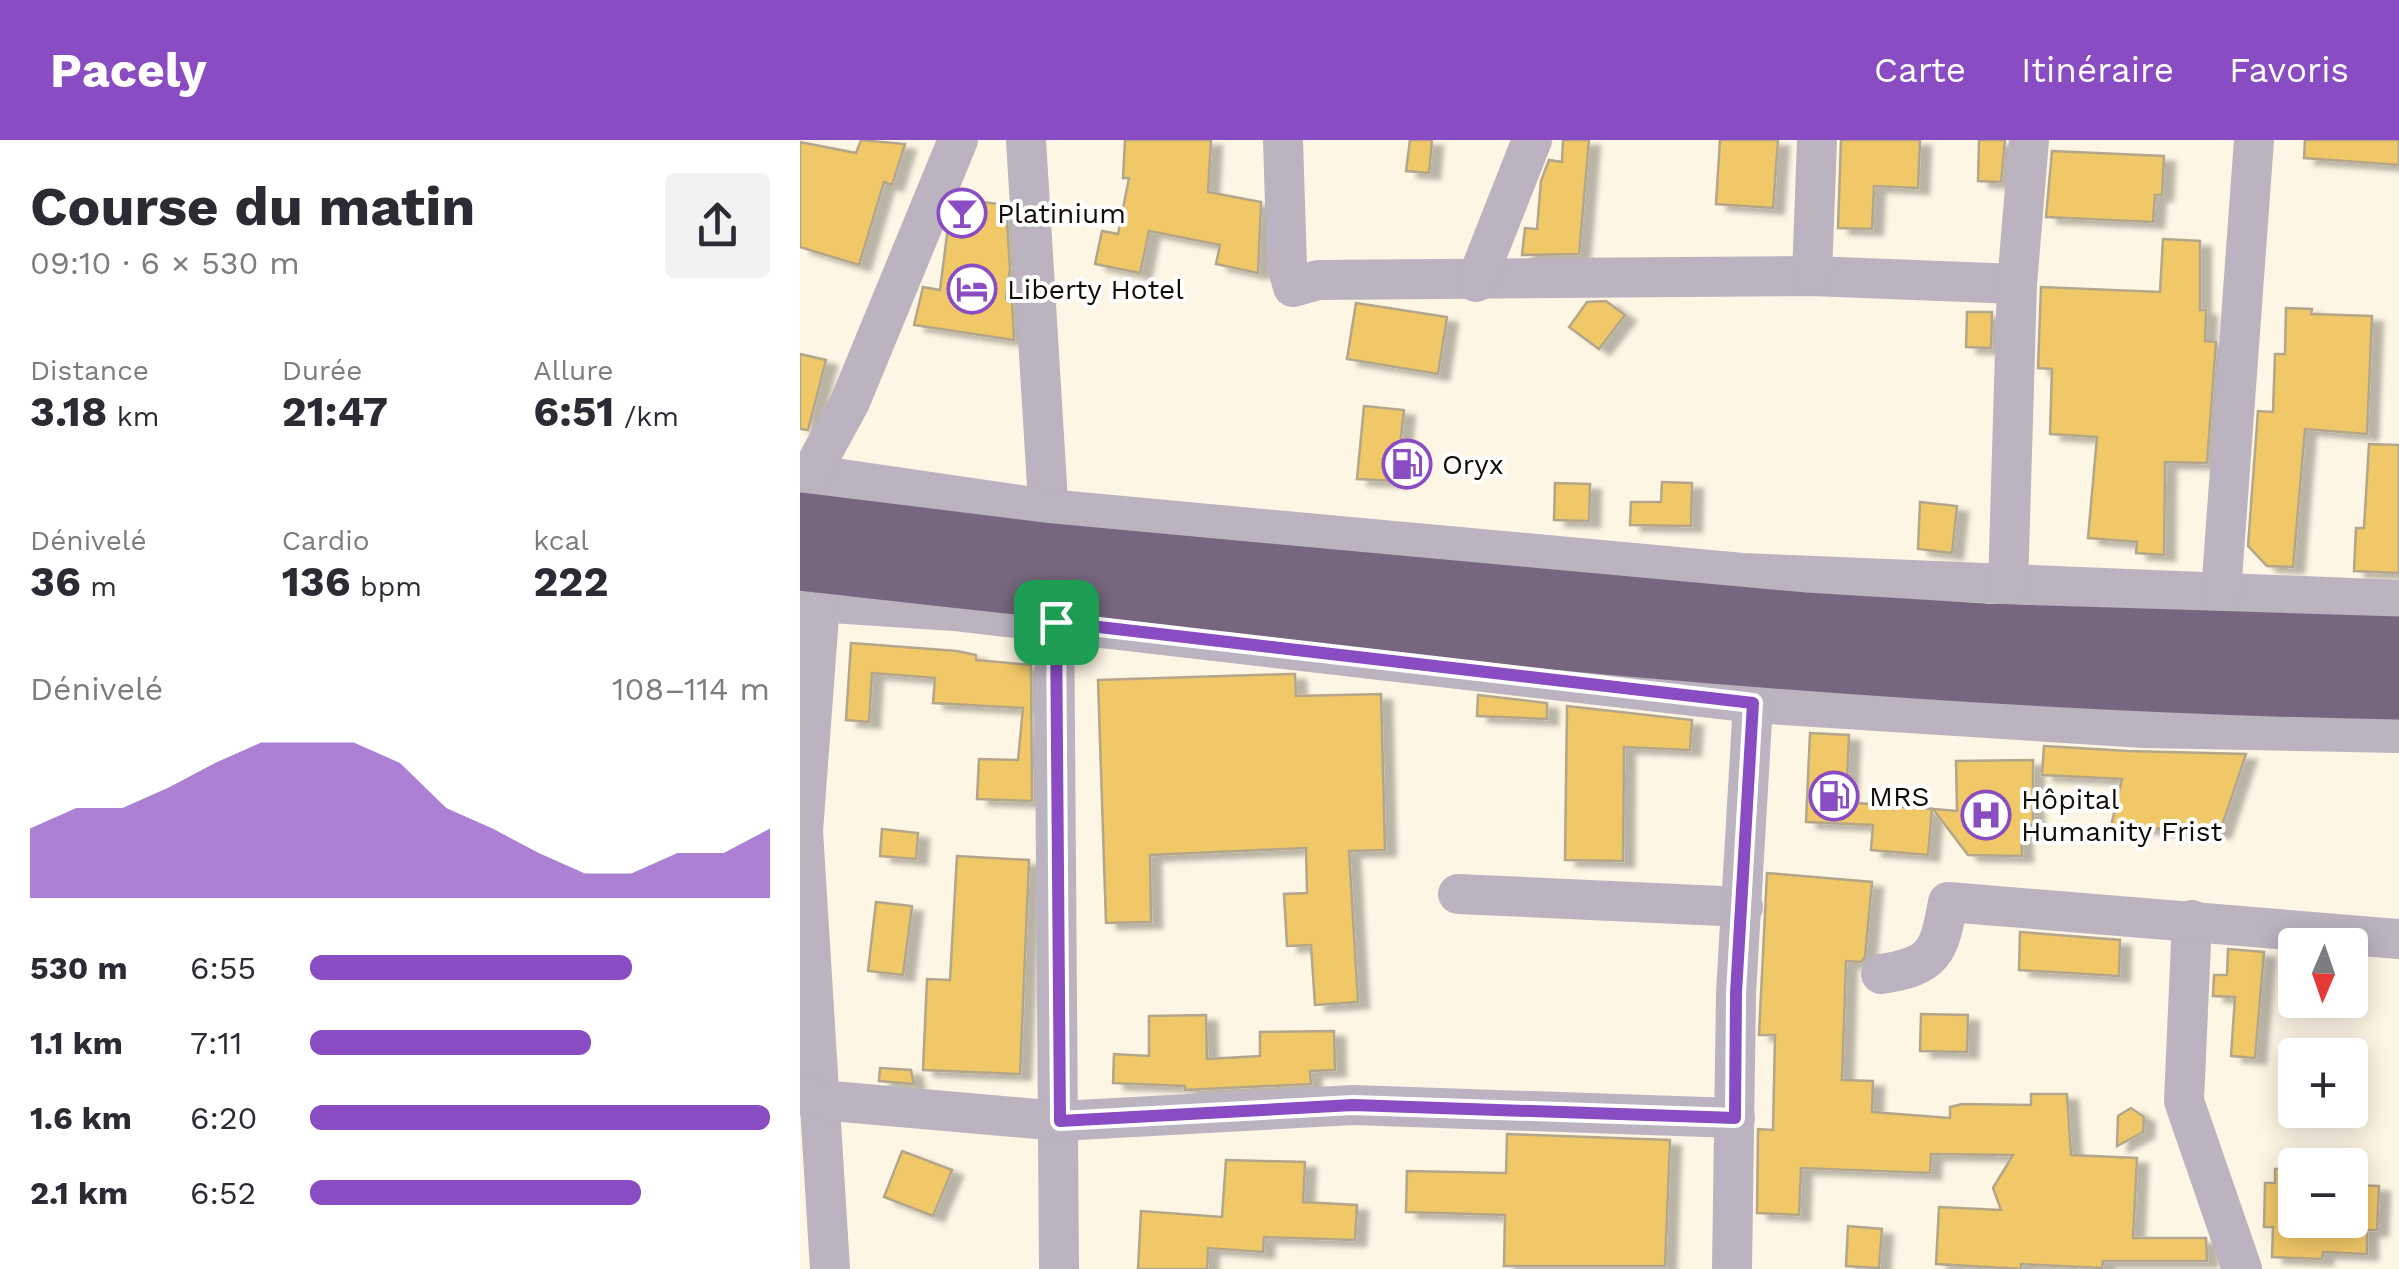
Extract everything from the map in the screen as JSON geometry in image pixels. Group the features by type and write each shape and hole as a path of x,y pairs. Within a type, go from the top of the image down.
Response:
{"highway":[{"path":"803,489 1052,568 1795,664 1988,678 2399,692"},
{"path":"807,589 1052,568 1985,632 2399,644"}],"street":[{"path":"803,489 850,402 958,140"},
{"path":"1026,140 1052,568 1059,1269"},
{"path":"1283,140 1287,266 1293,286 1318,280 1476,282 1812,276 2017,284"},
{"path":"1476,282 1532,140"},
{"path":"1812,276 1818,140"},
{"path":"2008,587 2017,284 2029,140"},
{"path":"2221,593 2254,140"},
{"path":"1052,568 1742,573 2008,587 2399,600"},
{"path":"1052,568 1753,703 2144,728 2399,733"},
{"path":"807,589 802,831 810,1097 830,1269"},
{"path":"1732,1269 1753,703"},
{"path":"1458,894 1743,907"},
{"path":"1881,974 1918,968 1928,960 1942,936 1948,902 2399,939"},
{"path":"2192,920 2184,1101 2242,1269"},
{"path":"810,1097 1060,1121 1353,1105 1735,1118"}],"building":[{"path":"861,140 905,144 892,185 884,182 859,265 800,247 800,142 856,153"},
{"path":"1125,140 1211,140 1208,192 1261,202 1258,273 1216,264 1220,245 1149,231 1140,273 1095,264 1102,231 1118,234 1129,178 1123,178"},
{"path":"1410,140 1432,140 1429,173 1406,171"},
{"path":"1563,140 1589,140 1579,254 1522,255 1525,228 1537,229 1541,181 1549,160 1562,162"},
{"path":"1720,140 1778,140 1773,208 1716,204"},
{"path":"1841,140 1920,140 1918,188 1874,186 1872,229 1838,228"},
{"path":"1979,140 2005,140 2001,182 1978,181"},
{"path":"2305,140 2399,140 2399,165 2304,158"},
{"path":"2052,151 2164,156 2162,195 2155,195 2153,222 2046,217"},
{"path":"960,199 1006,205 1010,269 1006,299 1012,300 1014,340 914,325 923,287 940,290 948,227"},
{"path":"2163,239 2200,241 2200,310 2206,310 2205,341 2216,342 2207,463 2165,462 2164,555 2136,553 2137,542 2088,538 2097,437 2050,434 2052,369 2038,368 2041,287 2160,292"},
{"path":"1606,301 1625,315 1599,349 1569,327 1587,302"},
{"path":"1356,303 1447,317 1438,374 1347,359"},
{"path":"2286,308 2312,309 2311,314 2372,316 2367,434 2305,429 2293,567 2267,566 2248,546 2258,411 2273,412 2275,354 2285,354"},
{"path":"1967,312 1992,312 1991,348 1966,347"},
{"path":"800,354 826,360 808,430 800,429"},
{"path":"1364,406 1404,410 1396,481 1357,479"},
{"path":"2369,444 2399,445 2399,573 2354,571 2356,528 2364,528"},
{"path":"1662,482 1692,483 1691,526 1630,525 1631,502 1661,502"},
{"path":"1555,483 1590,484 1589,521 1554,520"},
{"path":"1920,502 1957,506 1952,553 1918,549"},
{"path":"851,643 957,651 976,655 976,660 1031,665 1032,801 977,799 979,759 1018,760 1023,708 933,703 935,678 872,673 869,722 846,720"},
{"path":"1295,674 1296,696 1381,694 1385,850 1349,851 1358,1002 1315,1005 1311,945 1287,946 1284,894 1307,893 1306,848 1150,855 1151,922 1106,923 1098,680"},
{"path":"1478,695 1547,703 1547,719 1477,716"},
{"path":"1567,706 1692,720 1690,750 1624,747 1623,861 1565,860"},
{"path":"1810,733 1849,735 1846,802 1932,809 1928,855 1871,850 1873,825 1806,822"},
{"path":"2044,746 2246,754 2220,832 2111,826 2122,779 2042,775"},
{"path":"2033,760 2033,825 2021,825 2022,856 1968,855 1933,809 1957,811 1956,761"},
{"path":"882,829 918,833 916,859 880,856"},
{"path":"957,856 1029,860 1020,1074 923,1070 927,979 950,980"},
{"path":"1767,873 1872,882 1865,957 1861,962 1846,961 1842,1080 1873,1081 1872,1112 1950,1118 1950,1107 1962,1104 2031,1105 2031,1094 2067,1094 2071,1155 2137,1158 2133,1238 2206,1238 2207,1261 2103,1261 2102,1268 2021,1264 2021,1269 1936,1264 1939,1207 2001,1210 1993,1188 2013,1155 1931,1154 1930,1173 1801,1168 1799,1215 1757,1213 1758,1129 1773,1130 1775,1035 1759,1035"},
{"path":"876,902 912,906 903,975 868,971"},
{"path":"2020,932 2120,940 2119,976 2019,970"},
{"path":"2228,949 2264,952 2255,1058 2231,1056 2235,997 2213,996 2214,975 2227,975"},
{"path":"1921,1014 1968,1015 1967,1052 1920,1051"},
{"path":"1206,1015 1207,1059 1260,1056 1260,1032 1334,1031 1335,1070 1310,1071 1311,1084 1185,1090 1185,1086 1113,1083 1114,1054 1149,1056 1149,1016"},
{"path":"880,1068 911,1070 914,1084 879,1081"},
{"path":"2131,1108 2144,1117 2143,1132 2117,1146 2118,1116"},
{"path":"1507,1134 1670,1140 1665,1266 1504,1266 1505,1215 1406,1212 1407,1171 1506,1173"},
{"path":"902,1151 952,1170 933,1216 884,1197"},
{"path":"1226,1160 1305,1162 1303,1202 1357,1205 1355,1240 1264,1237 1263,1252 1208,1248 1207,1269 1138,1269 1141,1211 1222,1217"},
{"path":"2278,1169 2278,1238 2367,1238 2367,1254 2323,1252 2322,1259 2272,1257 2273,1227 2264,1227 2265,1183 2275,1183"},
{"path":"2368,1186 2379,1186 2377,1230 2368,1230"},
{"path":"1848,1226 1882,1229 1879,1268 1846,1266"}],"place":[{"name":"Platinium","path":"962,213"},
{"name":"Liberty Hotel","path":"972,289"},
{"name":"Oryx","path":"1407,464"},
{"name":"MRS","path":"1834,796"},
{"name":"Hôpital Humanity Frist","path":"1986,815"}],"route":[{"path":"1056,622 1753,703 1736,993 1735,1118 1353,1105 1060,1121 1056,622"}]}
